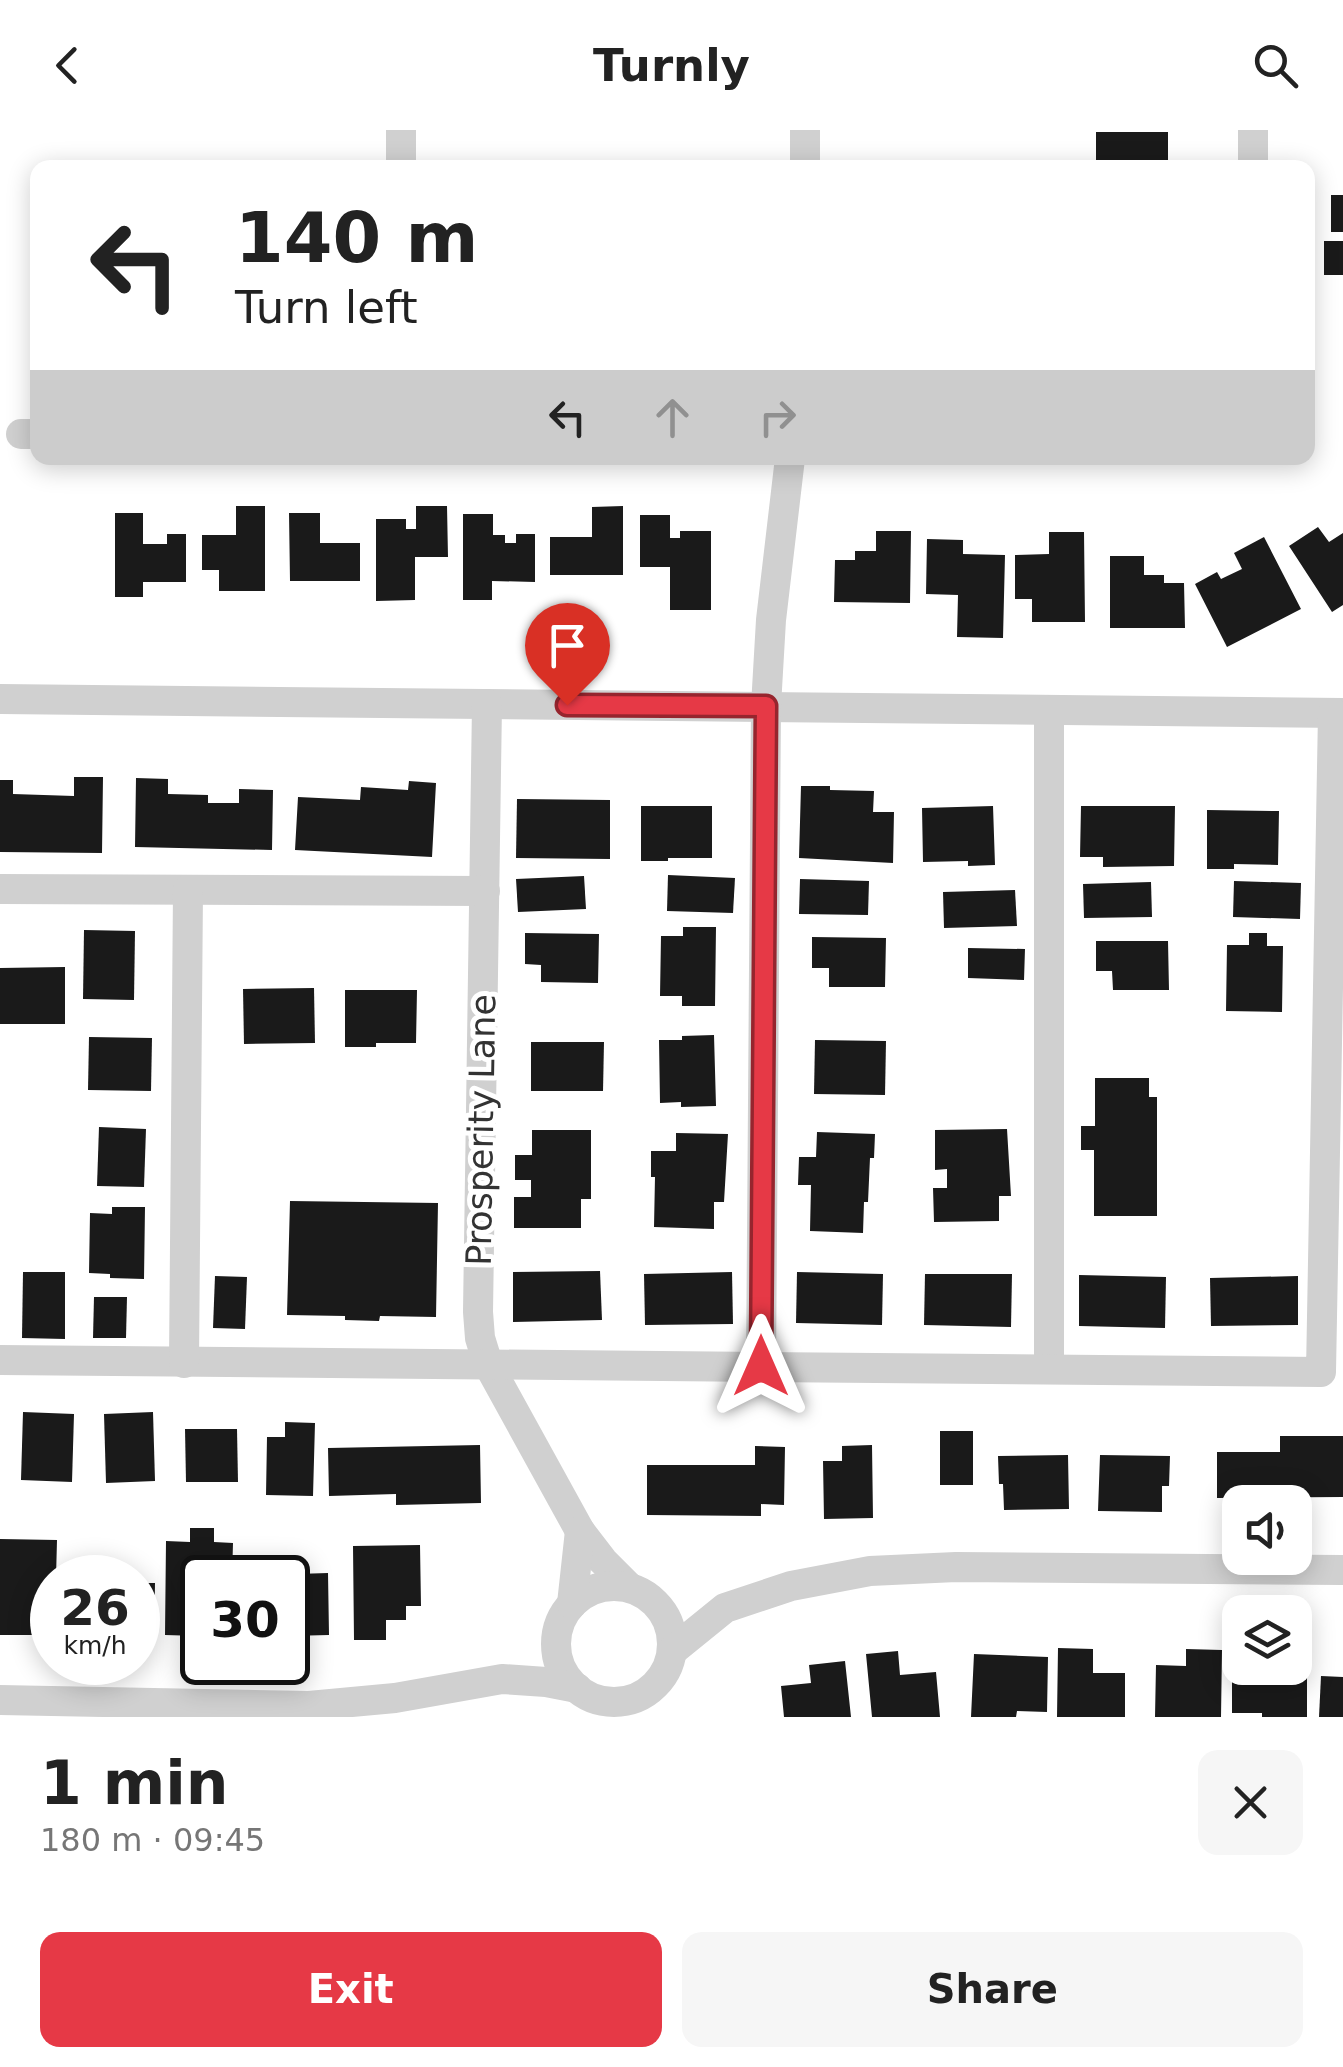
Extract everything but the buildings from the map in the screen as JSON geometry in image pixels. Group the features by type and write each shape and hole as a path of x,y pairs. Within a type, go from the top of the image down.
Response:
{"street":[{"path":"402,130 402,160"},
{"path":"805,160 806,130"},
{"path":"1253,130 1253,160"},
{"path":"761,1366 766,706 771,620 789,465"},
{"path":"0,700 1338,713 1335,981 1320,1372 0,1360"},
{"name":"Prosperity Lane","path":"487,704 480,1338 488,1364 580,1531 602,1561 642,1595"},
{"path":"1049,710 1049,1369"},
{"path":"0,889 485,891"},
{"path":"184,1362 188,890"},
{"path":"572,1604 580,1531"},
{"path":"672,1651 725,1608 754,1596 870,1571 1343,1570"},
{"path":"598,1702 560,1664 557,1654 562,1618 586,1593 603,1587 725,1608"},
{"path":"0,1700 309,1711 502,1678 546,1682 598,1702 625,1701 656,1684 672,1651 669,1624 642,1595"},
{"path":"502,1678 557,1634"},
{"path":"653,1717 656,1684"}],"route":[{"path":"567,705 766,706 761,1366"}]}
